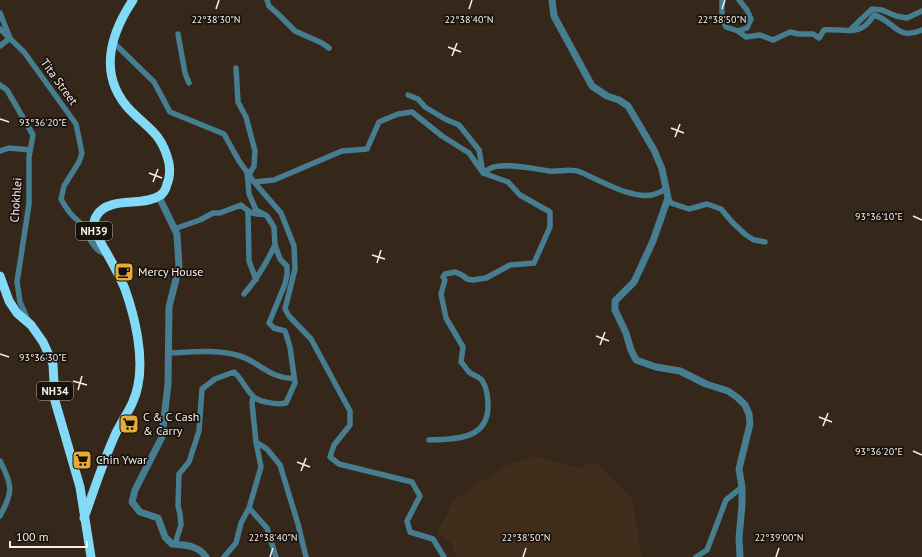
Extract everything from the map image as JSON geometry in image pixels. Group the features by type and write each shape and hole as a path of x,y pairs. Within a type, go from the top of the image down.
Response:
{"highway":[{"path":"133,0 124,13 113,42 110,69 116,91 130,110 159,138 163,144 170,169 166,186 159,197"},
{"name":"NH39","path":"84,518 114,437 134,401 139,378 139,354 133,315 125,289 93,228 95,218 102,209 113,205 159,197"},
{"name":"NH34","path":"0,276 10,301 17,312 30,325 43,342 53,364 55,401 80,487 84,518"},
{"path":"84,518 91,557"}],"street":[{"path":"267,0 269,6 295,31 322,42 328,48"},
{"path":"552,0 554,16 592,86 628,106 647,137 662,168 668,198 671,203 689,209 707,204 721,209 746,235 754,240 765,242"},
{"path":"722,0 722,20 726,27 738,31 746,36 760,35 773,40 790,32 798,34 813,34 819,38 824,30 856,30 865,25 874,15 882,17 896,30 905,33 916,33 922,30"},
{"path":"738,31 747,28 751,19 747,10 739,0"},
{"path":"850,31 872,8 907,18 922,11"},
{"path":"0,13 10,38 0,46"},
{"name":"Tita Street","path":"0,28 24,52 76,124 82,153 79,162 64,186 61,199 71,215 81,223 98,250 101,253 106,254"},
{"path":"178,34 185,73 190,83"},
{"path":"113,42 154,82 170,112 224,134 254,182 281,213 294,246 296,269 285,309 289,316 311,339 350,411 350,425 334,445 330,457 339,464 412,482 420,496 407,521 410,532 433,539 444,557"},
{"path":"236,68 238,102 246,117 255,151 254,166 248,173 249,194 256,210 267,216 274,227 275,245 280,259 287,266 285,284 269,323 274,328 284,332 290,347 295,383 286,403 274,404 253,397"},
{"name":"Chokhlei","path":"0,85 7,90 33,135 30,150 29,204 17,282 20,302 30,325"},
{"path":"408,95 418,99 426,107 445,119 459,125 479,150 484,173"},
{"path":"254,182 274,180 342,151 366,149 379,122 398,114 412,112 442,136 469,153 484,173 508,182 520,195 550,212 550,227 534,263 510,265 486,278 473,280 466,279 462,275 455,272 445,274 441,294 446,318 463,347 461,362 469,373 479,377 484,382 487,396 488,416 481,428 472,435 429,440"},
{"path":"1,149 9,148 30,150"},
{"path":"484,173 492,167 505,165 550,171 578,171 605,184 641,196 658,194 666,188"},
{"path":"159,197 177,234 180,266 169,307 168,384 162,437 135,490 132,502 140,512 158,518 165,537 172,544 191,546 202,551 206,557"},
{"path":"668,198 648,253 634,282 615,301 615,310 626,333 631,350 636,360 656,367 680,371 706,384 728,391 745,405 749,414 750,424 739,469 742,487 739,538 740,557"},
{"path":"174,229 200,220 213,213 220,213 241,205 248,212 255,215 264,214"},
{"path":"248,212 249,261 256,280"},
{"path":"244,294 266,265 275,245"},
{"path":"168,353 214,351 245,358 276,376 294,378"},
{"path":"175,544 181,525 178,506 179,474 189,462 199,431 202,389 215,379 234,372 253,397 253,424 262,467 250,508 241,523 236,543 224,557"},
{"path":"256,442 266,449 280,465 298,524 306,557"},
{"path":"0,461 11,488 8,501 0,516"},
{"path":"696,557 707,550 726,500 742,487"},
{"path":"250,508 267,528 276,557"}],"shaded area":[{"path":"534,456 577,468 595,462 632,498 642,557 456,557 451,543 437,532 455,499 505,466"}],"place":[{"name":"Mercy House","path":"124,272"},
{"name":"C & C Cash & Carry","path":"129,424"},
{"name":"Chin Ywar","path":"82,460"}]}
